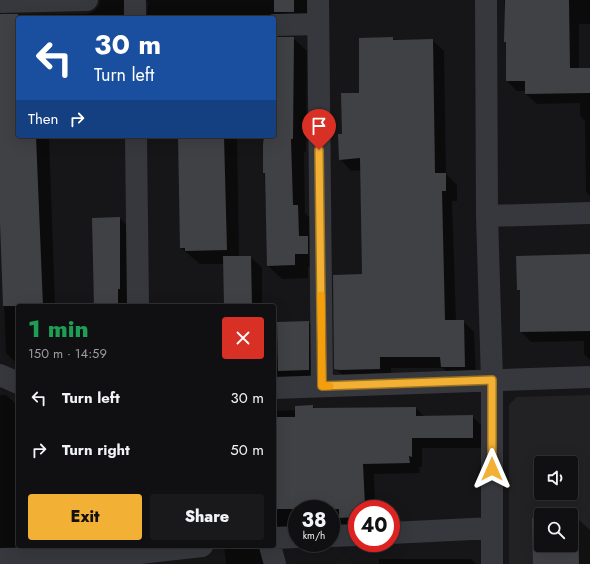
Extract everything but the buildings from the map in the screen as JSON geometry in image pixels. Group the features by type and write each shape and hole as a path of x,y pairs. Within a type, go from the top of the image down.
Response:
{"street":[{"path":"0,2 87,0"},
{"path":"135,0 135,16"},
{"path":"318,0 322,386"},
{"path":"486,0 487,216 492,380 492,564"},
{"path":"276,25 318,24"},
{"path":"136,138 138,304"},
{"path":"487,216 590,213"},
{"path":"0,376 16,382"},
{"path":"276,388 590,378"},
{"path":"400,533 492,528"},
{"path":"276,538 288,537"},
{"path":"0,559 105,556 183,548"},
{"path":"271,548 275,564"}],"shaded area":[{"path":"590,395 590,564 509,564 509,405 517,397"}],"slow traffic":[{"path":"321,295 322,386 330,386"}],"route":[{"path":"319,150 322,386 492,380 492,469"}]}
